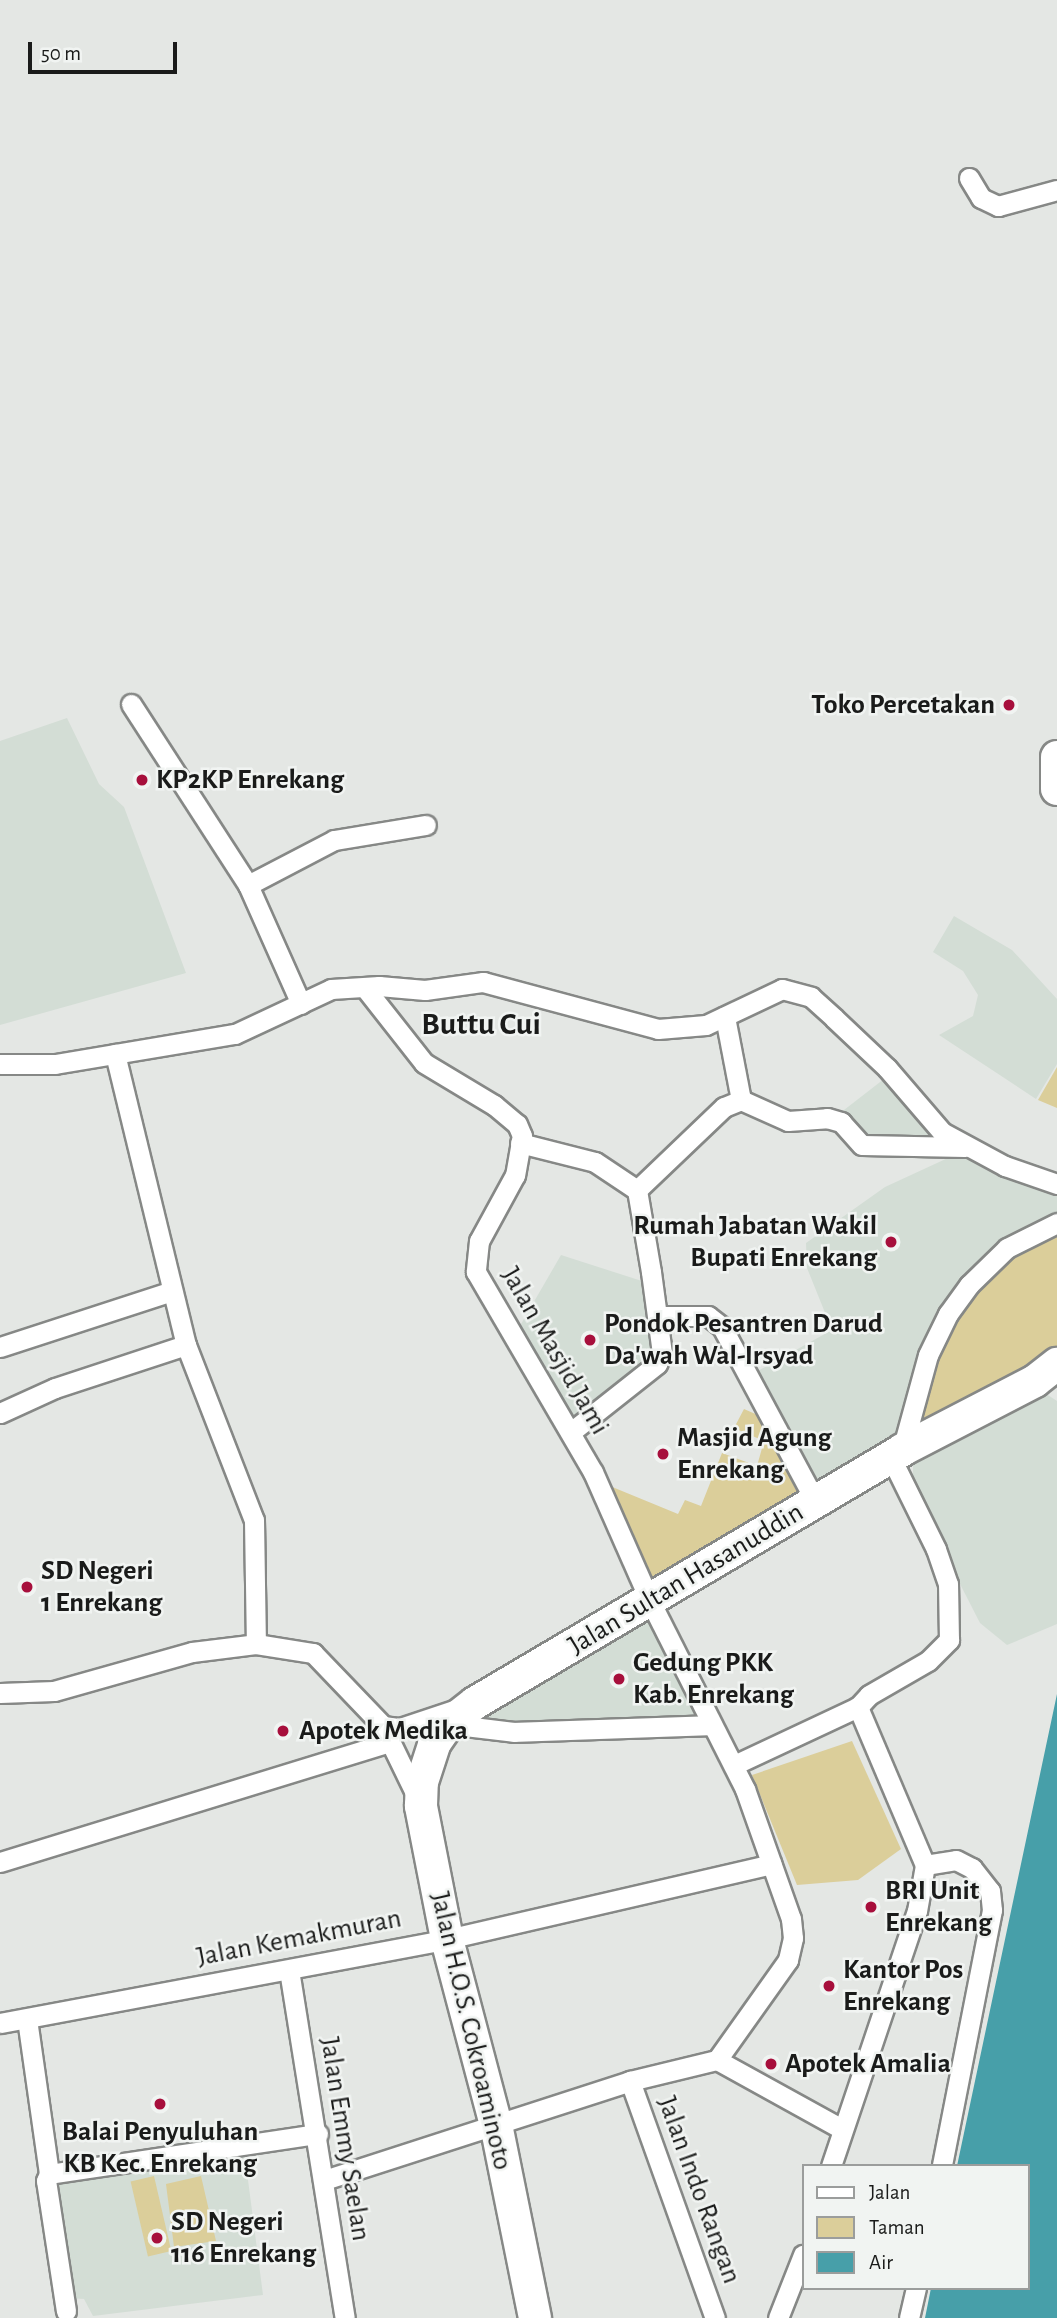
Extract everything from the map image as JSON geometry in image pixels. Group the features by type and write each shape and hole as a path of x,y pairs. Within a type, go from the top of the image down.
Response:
{"highway":[{"path":"1057,757 1057,789"},
{"name":"Jalan Sultan Hasanuddin","path":"441,1734 475,1703 897,1454 1035,1381 1057,1364"},
{"name":"Jalan H.O.S. Cokroaminoto","path":"441,1734 422,1782 421,1806 447,1939 496,2124 535,2318"}],"street":[{"path":"970,178 981,198 998,206 1057,190"},
{"path":"131,704 248,885 301,1004"},
{"path":"248,885 334,840 425,825"},
{"path":"0,1064 55,1064 235,1034 331,989 425,990 483,982 658,1029 686,1028 725,1017 782,989 811,997 887,1068 942,1132 965,1147 1057,1184"},
{"path":"365,988 424,1063 504,1112 517,1124 520,1143 595,1162 637,1190 659,1316 662,1353 657,1364 570,1432"},
{"path":"725,1017 741,1100"},
{"path":"115,1054 186,1345 254,1520 256,1644"},
{"path":"637,1190 724,1107 741,1100 788,1121 827,1118 841,1122 862,1145 965,1147"},
{"name":"Jalan Masjid Jami","path":"520,1143 515,1175 479,1241 476,1272 570,1432 624,1538 650,1601 734,1765 791,1919 788,1960 718,2060"},
{"path":"734,1765 858,1707 869,1695 928,1661 949,1640 948,1584 897,1454 928,1355 948,1314 968,1285 1007,1248 1057,1223"},
{"path":"0,1347 172,1291"},
{"path":"659,1316 708,1316 722,1327 816,1502"},
{"path":"0,1413 55,1388 186,1345"},
{"path":"0,1693 54,1691 192,1652 256,1644 313,1653 387,1734 421,1806"},
{"path":"0,1862 475,1703"},
{"path":"832,2164 917,1911 925,1865 858,1707"},
{"path":"441,1734 712,1726"},
{"path":"925,1865 956,1860 972,1868 990,1892 992,1910 942,2164"},
{"name":"Jalan Kemakmuran","path":"0,2024 447,1939 771,1864"},
{"name":"Jalan Emmy Saelan","path":"289,1970 318,2134 345,2318"},
{"path":"27,2019 65,2311"},
{"path":"324,2180 630,2081 718,2060 842,2129"},
{"name":"Jalan Indo Rangan","path":"630,2081 715,2318"},
{"path":"49,2174 318,2134"},
{"path":"778,2318 802,2258"},
{"path":"909,2318 916,2290"}],"shaded area":[{"path":"67,718 99,784 124,807 186,973 0,1025 0,741"},
{"path":"954,916 1012,950 1057,999 1057,1064 1036,1099 939,1035 973,1016 978,995 963,971 933,952"},
{"path":"893,1072 962,1146 863,1144 835,1117"},
{"path":"963,1151 1057,1181 1057,1220 899,1442 807,1498 747,1377 832,1330 807,1268 806,1243 885,1187"},
{"name":"Pondok Pesantren Darud Da'wah Wal-Irsyad","path":"561,1255 648,1283 658,1350 572,1424 517,1331"},
{"path":"1031,1384 1057,1401 1057,1624 1007,1645 980,1623 959,1582 913,1477 913,1450"},
{"path":"648,1604 708,1727 464,1726"},
{"name":"SD Negeri 116 Enrekang","path":"245,2157 263,2295 93,2316 84,2299 68,2298 51,2181"}],"green space":[{"path":"1057,1067 1057,1108 1038,1100"},
{"path":"1057,1226 1057,1359 910,1443 946,1325 1011,1249"},
{"path":"744,1409 760,1416 802,1502 650,1595 605,1484 678,1514 685,1500 701,1506 722,1453 757,1466 764,1441 734,1428"},
{"path":"852,1741 901,1849 858,1880 797,1885 752,1775"},
{"path":"154,2176 171,2251 148,2256 131,2181"},
{"path":"201,2176 216,2241 174,2247 166,2184"}],"water":[{"path":"1057,1694 1057,2318 925,2318 931,2290 1029,2290 1029,2164 957,2164"}],"place":[{"name":"Toko Percetakan","path":"1009,705"},
{"name":"KP2KP Enrekang","path":"142,780"},
{"name":"Rumah Jabatan Wakil Bupati Enrekang","path":"891,1242"},
{"name":"Pondok Pesantren Darud Da'wah Wal-Irsyad","path":"590,1340"},
{"name":"Masjid Agung Enrekang","path":"663,1454"},
{"name":"SD Negeri 1 Enrekang","path":"27,1587"},
{"name":"Gedung PKK Kab. Enrekang","path":"619,1679"},
{"name":"Apotek Medika","path":"283,1731"},
{"name":"BRI Unit Enrekang","path":"871,1907"},
{"name":"Kantor Pos Enrekang","path":"829,1986"},
{"name":"Apotek Amalia","path":"771,2064"},
{"name":"Balai Penyuluhan KB Kec. Enrekang","path":"160,2104"},
{"name":"SD Negeri 116 Enrekang","path":"157,2238"}],"district":[{"name":"Buttu Cui","path":"481,1024"}]}
